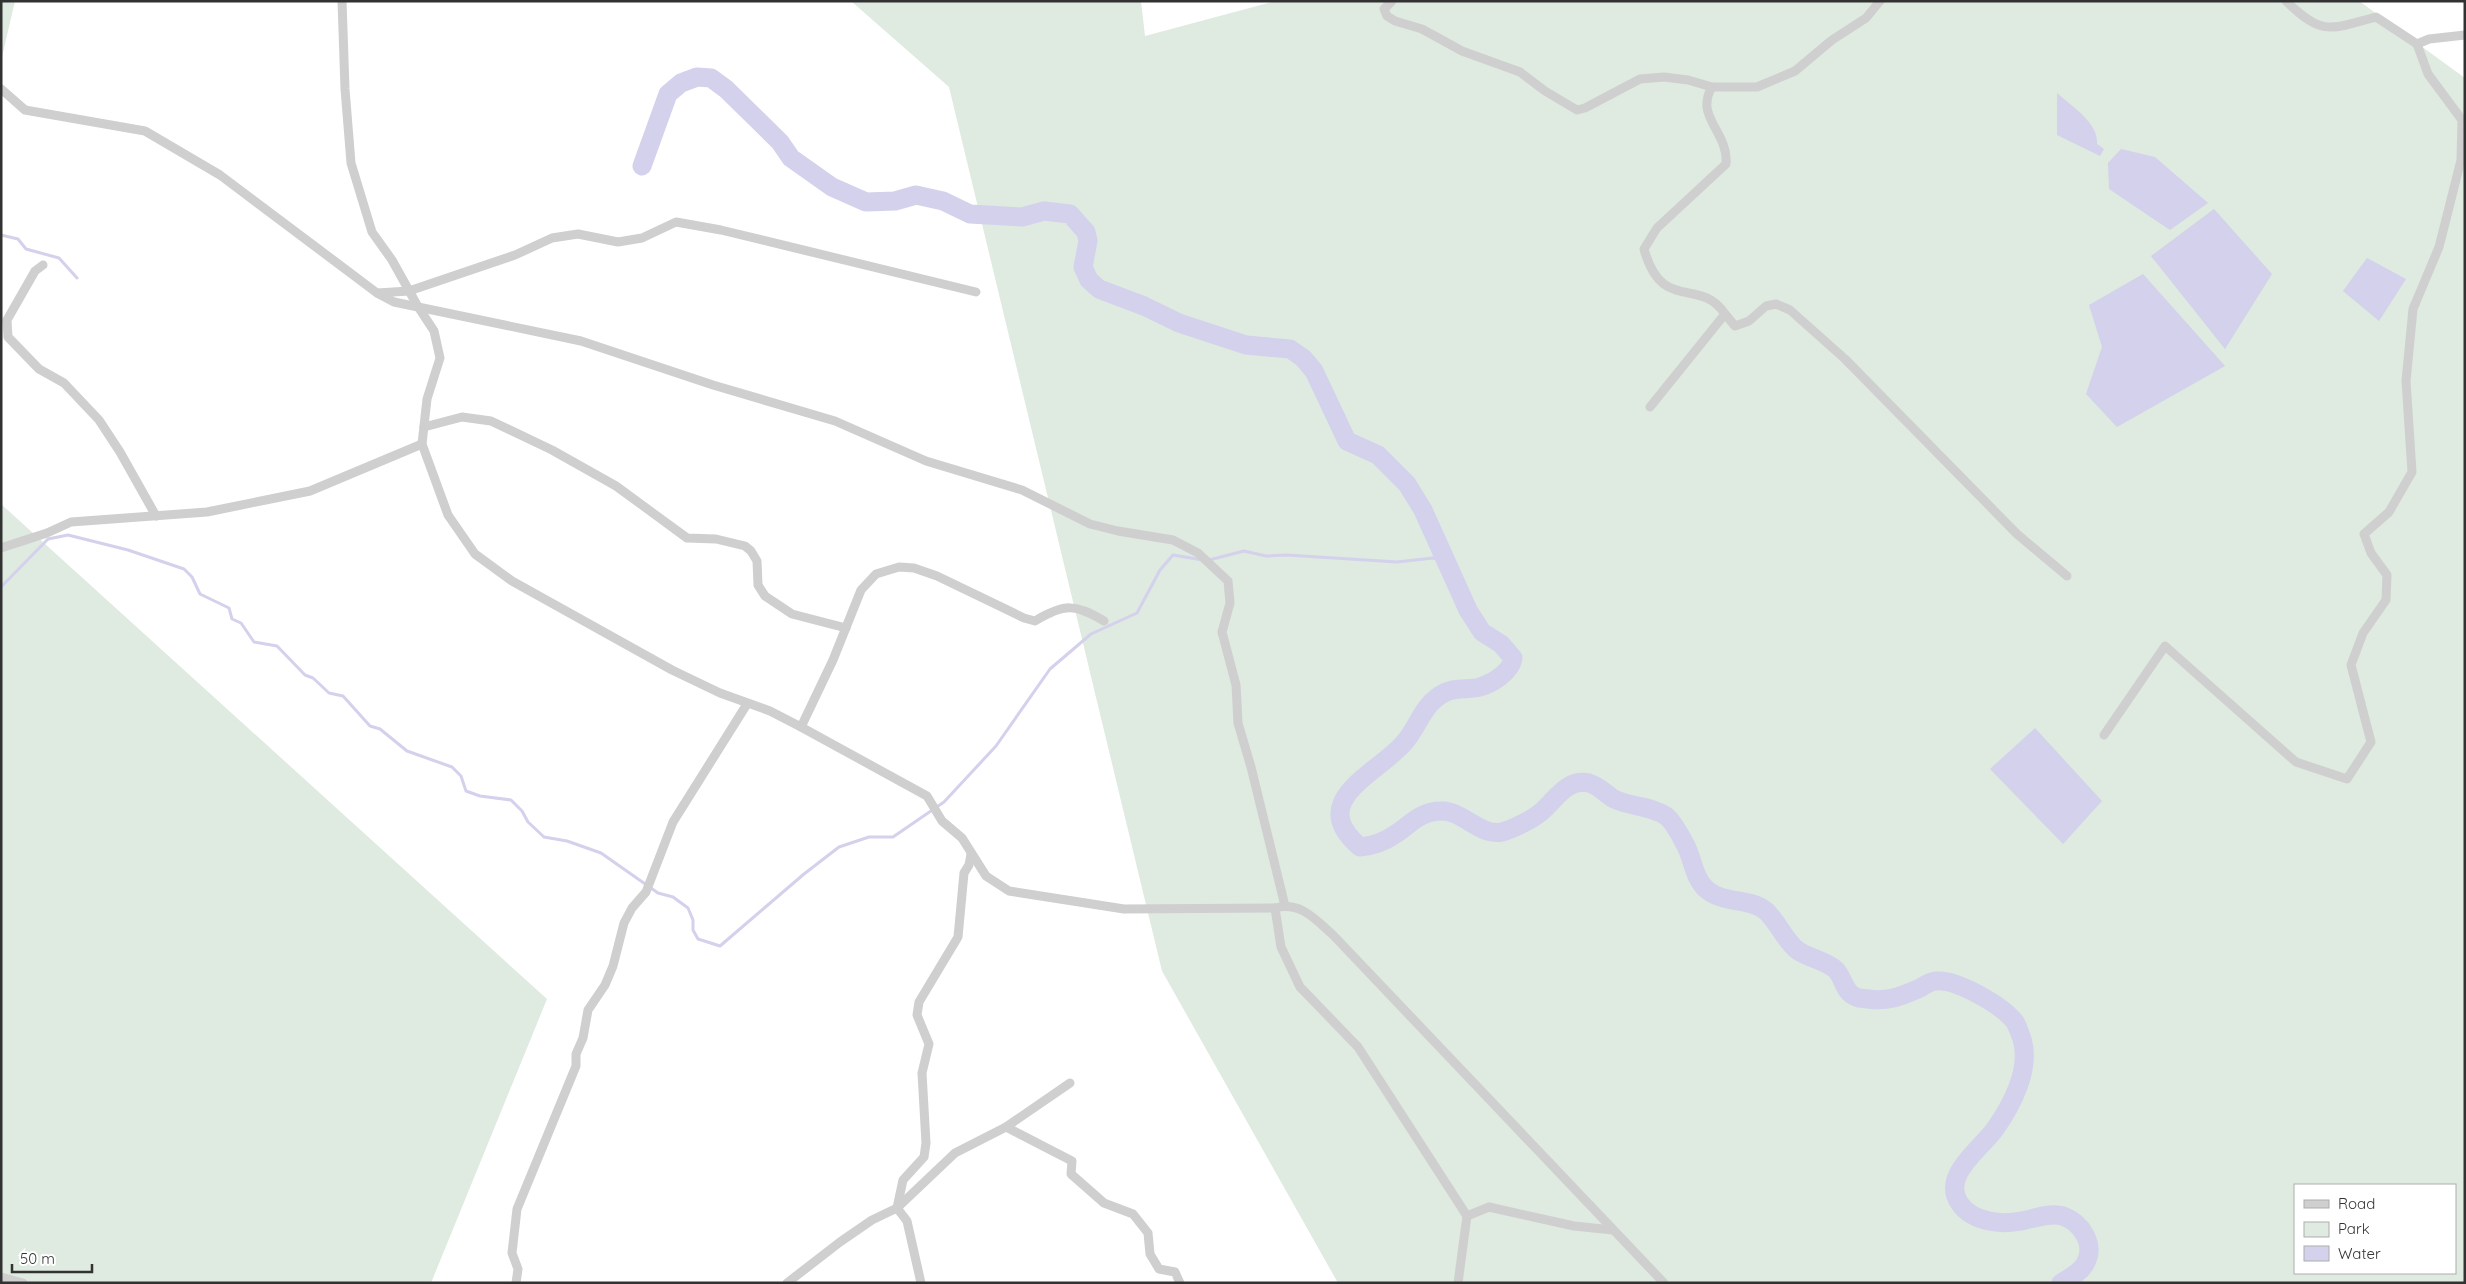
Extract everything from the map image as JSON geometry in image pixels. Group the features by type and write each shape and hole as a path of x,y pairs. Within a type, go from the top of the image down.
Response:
{"street":[{"path":"342,1 345,89 351,163 372,232 392,260 434,331 440,358 427,399 422,444 448,515 476,554 494,569 672,670 747,704 770,711 927,796 942,821 962,838 986,876 1009,891 1124,909 1301,908 1334,936 1664,1283"},
{"path":"1392,1 1384,9 1387,16 1395,21 1428,31 1447,45 1520,72 1545,91 1577,110 1585,108 1640,79 1664,77 1688,80 1712,87 1757,86 1795,71 1832,40 1866,18 1880,1"},
{"path":"2104,734 2165,646 2296,762 2347,779 2371,742 2351,665 2363,633 2386,600 2387,575 2372,553 2364,534 2389,512 2412,472 2406,381 2413,308 2440,247 2461,160 2462,120 2428,74 2417,44 2376,17 2336,28 2319,28 2286,1"},
{"path":"2417,44 2429,40 2465,35"},
{"path":"1712,87 1706,98 1707,111 1727,151 1726,164 1657,228 1644,249 1648,264 1656,279 1665,287 1707,298 1722,309 1735,326 1749,321 1766,306 1776,304 1790,310 1845,359 2017,534 2067,576"},
{"path":"1,89 25,110 146,131 220,175 377,294 394,302 417,305 581,342 713,385 835,421 926,461 1022,490 1090,524 1118,531 1173,540 1198,553 1228,581 1230,603 1222,632 1236,686 1238,723 1253,776 1280,907 1281,947 1300,987 1358,1048 1467,1216 1458,1283"},
{"path":"377,294 409,291 515,255 552,238 578,234 618,242 642,238 676,222 721,230 976,292"},
{"path":"43,265 35,271 7,320 8,337 39,369 64,383 99,420 120,452 156,516"},
{"path":"1650,407 1726,314"},
{"path":"424,427 462,417 491,421 544,446 616,486 687,538 716,539 745,546 752,551 757,561 758,585 765,596 792,614 846,628"},
{"path":"1,548 46,533 71,522 207,512 310,490 422,444"},
{"path":"801,727 833,660 853,607 868,580 876,574 899,567 914,568 937,576 1024,618 1035,621 1049,612 1076,607 1104,621"},
{"path":"516,1283 518,1268 512,1253 517,1209 576,1066 576,1054 583,1038 588,1010 605,985 613,966 624,923 632,908 646,892 673,822 747,704"},
{"path":"896,1208 903,1180 924,1156 926,1143 922,1073 929,1044 917,1016 918,1002 958,937 964,873 969,865 971,854"},
{"path":"787,1283 840,1242 872,1220 896,1208 956,1154 1006,1127 1070,1083"},
{"path":"1006,1127 1072,1161 1071,1174 1082,1185 1104,1203 1133,1214 1148,1233 1150,1254 1159,1269 1175,1272 1180,1283"},
{"path":"1467,1216 1489,1207 1574,1226 1613,1230"},
{"path":"896,1208 907,1221 921,1283"},
{"path":"1,1277 23,1283"}],"green space":[{"path":"1,1 15,1 1,61"},
{"path":"851,1 1141,1 1145,36 1276,1 2359,1 2465,78 2465,1283 1338,1283 1162,971 949,87"},
{"path":"1,504 547,999 431,1283 1,1283"}],"water":[{"path":"2057,93 2076,109 2094,129 2097,144 2104,149 2100,156 2057,135"},
{"path":"2121,149 2155,157 2208,203 2170,230 2109,189 2108,163"},
{"path":"2214,209 2272,274 2225,349 2151,256"},
{"path":"2367,258 2406,279 2379,321 2343,291"},
{"path":"2143,274 2225,366 2117,427 2086,394 2102,347 2089,305"},
{"path":"2035,728 2102,801 2063,844 1990,769"}],"waterway":[{"path":"642,166 668,94 681,83 697,77 711,78 726,89 780,142 791,158 832,187 866,202 895,201 916,195 943,201 970,214 1022,217 1044,211 1070,214 1086,232 1088,241 1083,267 1089,280 1099,289 1144,306 1179,323 1246,345 1290,349 1303,358 1314,371 1347,441 1378,455 1407,484 1423,510 1468,610 1482,632 1501,644 1513,658 1509,668 1490,683 1476,688 1450,690 1431,703 1403,744 1363,778 1342,802 1340,816 1345,831 1360,847 1369,846 1382,842 1427,813 1441,811 1456,815 1487,831 1502,832 1536,816 1567,787 1581,782 1593,784 1614,799 1654,810 1666,816 1680,834 1699,880 1706,889 1721,897 1761,907 1775,921 1797,950 1835,969 1849,992 1857,998 1875,1000 1895,998 1936,981 1956,984 1990,1001 2009,1016 2017,1026 2024,1050 2022,1074 2008,1109 1989,1137 1972,1154 1959,1173 1955,1183 1955,1194 1960,1204 1972,1215 1988,1221 2005,1223 2047,1215 2058,1215 2070,1219 2076,1224 2088,1242 2088,1257 2080,1270 2061,1283"},
{"path":"1,235 18,239 26,249 59,258 77,278"},
{"path":"1,587 48,539 68,535 128,550 184,569 192,577 200,594 229,608 232,619 241,623 254,642 277,646 305,675 313,678 329,693 343,696 370,726 380,729 407,751 452,767 461,776 466,791 480,796 511,800 522,811 528,822 544,837 567,841 601,853 658,893 673,897 688,908 693,920 693,930 698,939 720,946 804,874 839,847 869,837 893,837 944,802 996,746 1050,669 1091,634 1137,613 1160,570 1173,555 1203,560"},
{"path":"1209,560 1244,551 1266,556 1287,555 1397,562 1433,558 1446,561"}]}
